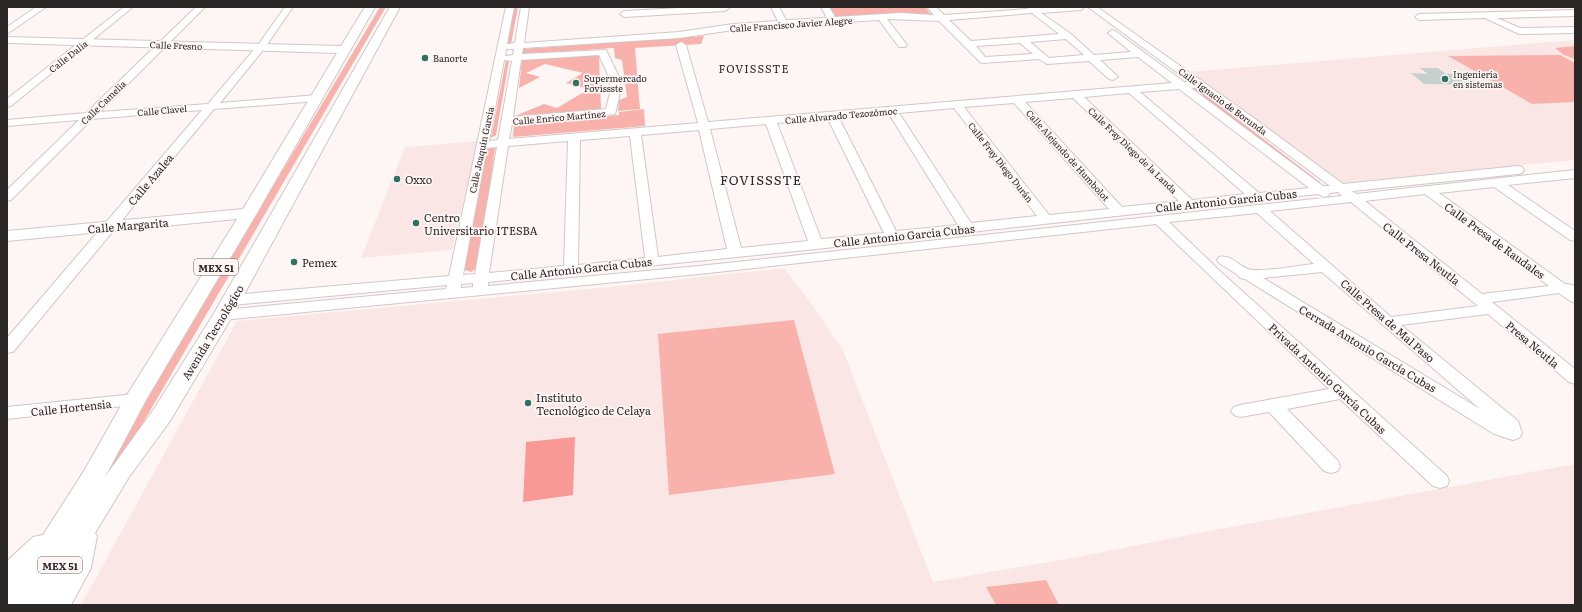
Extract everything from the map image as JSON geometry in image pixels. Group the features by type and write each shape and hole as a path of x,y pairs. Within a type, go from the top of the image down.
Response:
{"main road":[{"name":"MEX 51","path":"13,605 92,478 135,400 249,213 370,7"},
{"name":"Avenida Tecnológico","path":"35,605 121,471 162,415 228,307 395,7"},
{"name":"Calle Fresno","path":"7,40 345,50"},
{"name":"Calle Margarita","path":"7,236 249,213"},
{"path":"56,605 78,568 86,524"},
{"path":"7,580 10,575 61,528"}],"street":[{"path":"7,31 42,7"},
{"name":"Calle Dalia","path":"7,104 129,7"},
{"name":"Calle Camelia","path":"7,197 201,7"},
{"name":"Calle Azalea","path":"7,348 260,47 289,7"},
{"name":"Calle Joaquín García","path":"453,287 510,7"},
{"name":"Calle Joaquín García","path":"481,284 525,7"},
{"path":"775,7 783,23"},
{"path":"825,7 833,21"},
{"path":"931,7 942,20 969,44 983,60 1092,57 1138,54"},
{"path":"978,7 986,14"},
{"name":"Calle Ignacio de Borunda","path":"1077,7 1320,190"},
{"name":"Calle Francisco Javier Alegre","path":"518,52 625,32 680,40 728,15 783,23 900,16 942,20 1031,9 1081,7"},
{"name":"Calle Ignacio de Borunda","path":"1092,7 1200,84 1337,194"},
{"path":"1458,7 1487,16 1520,31 1575,30"},
{"path":"674,9 680,40 704,126 735,253"},
{"path":"625,32 624,10 674,9 728,15"},
{"path":"1031,9 1068,36 1113,78"},
{"path":"942,20 958,23 998,20 1011,12"},
{"path":"1419,17 1575,13"},
{"path":"881,18 902,45"},
{"path":"969,44 1068,36"},
{"path":"1021,39 1044,58"},
{"name":"Calle Enrico Martínez","path":"501,53 603,52 604,61 614,73 616,96 611,112 506,121"},
{"name":"Calle Alvarado Tezozómoc","path":"482,145 1200,84"},
{"name":"Calle Presa de Mal Paso","path":"1131,90 1258,202 1326,267 1388,322 1512,426 1514,433"},
{"name":"Calle Fray Diego de la Landa","path":"1076,95 1189,204"},
{"name":"Calle Clavel","path":"7,123 316,98"},
{"name":"Calle Alejando de Humbolot","path":"1017,100 1118,211"},
{"name":"Calle Fray Diego Durán","path":"957,105 1046,220"},
{"path":"892,110 967,228"},
{"path":"832,115 892,236"},
{"path":"770,120 816,245"},
{"path":"636,131 652,262"},
{"path":"571,270 574,136"},
{"name":"Calle Antonio García Cubas","path":"481,284 571,270 652,262 697,264 735,253 1189,204 1258,202 1337,194 1575,164"},
{"name":"Calle Antonio García Cubas","path":"228,307 697,264 1158,219 1320,190 1352,198 1575,174"},
{"path":"1560,176 1575,186"},
{"path":"1497,183 1575,238"},
{"name":"Calle Presa de Raudales","path":"1427,190 1569,288 1575,298"},
{"name":"Calle Presa Neutla","path":"1352,198 1486,304"},
{"name":"Calle Antonio García Cubas","path":"1158,219 1216,275"},
{"name":"Cerrada Antonio García Cubas","path":"1224,260 1500,429 1508,433 1514,433"},
{"path":"1216,275 1247,275 1326,267"},
{"name":"Privada Antonio García Cubas","path":"1216,275 1345,392 1440,481"},
{"path":"1388,322 1569,288"},
{"name":"Presa Neutla","path":"1486,304 1575,378"},
{"path":"1240,411 1345,392"},
{"name":"Calle Hortensia","path":"7,414 135,400"},
{"path":"1273,405 1331,466"}],"shaded area":[{"path":"380,7 386,7 113,474 101,475"},
{"path":"514,7 518,7 511,44 507,44"},
{"path":"830,7 925,7 933,17 837,19"},
{"path":"704,36 701,44 635,48 640,109 618,111 619,100 627,97 622,60 615,58 614,48 522,54 523,49"},
{"path":"1575,40 1575,160 1340,183 1188,72"},
{"path":"1575,46 1575,59 1564,55 1555,48"},
{"path":"599,55 601,109 515,116 544,104 557,108 589,89 566,83 583,73 545,64 526,73 540,77 519,88 522,60"},
{"path":"1560,55 1575,63 1575,102 1532,104 1448,56"},
{"path":"506,60 509,61 496,135 491,138"},
{"path":"1194,86 1320,182 1321,186 1190,88"},
{"path":"644,109 645,126 513,137 514,124 619,115 619,112"},
{"name":"Centro Universitario ITESBA","path":"478,141 452,250 361,258 405,147"},
{"path":"494,147 495,149 478,267 471,272 462,269 486,150 487,148"},
{"name":"Instituto Tecnológico de Celaya","path":"784,268 811,303 843,350 933,582 1072,558 1204,532 1575,464 1575,605 81,605 237,321 599,288"},
{"path":"794,320 835,474 669,495 658,334"},
{"path":"575,437 573,495 523,502 526,442"},
{"path":"1046,580 1059,605 996,605 986,587"}],"building":[{"name":"Ingeniería en sistemas","path":"1420,68 1438,68 1446,74 1465,74 1480,85 1424,84 1411,73 1428,74"}],"place":[{"name":"Banorte","path":"425,58"},
{"name":"Ingeniería en sistemas","path":"1445,79"},
{"name":"Supermercado Fovissste","path":"576,83"},
{"name":"Oxxo","path":"397,179"},
{"name":"Centro Universitario ITESBA","path":"416,223"},
{"name":"Pemex","path":"294,262"},
{"name":"Instituto Tecnológico de Celaya","path":"528,403"}],"district":[{"name":"FOVISSSTE","path":"754,68"},
{"name":"FOVISSSTE","path":"761,179"}]}
